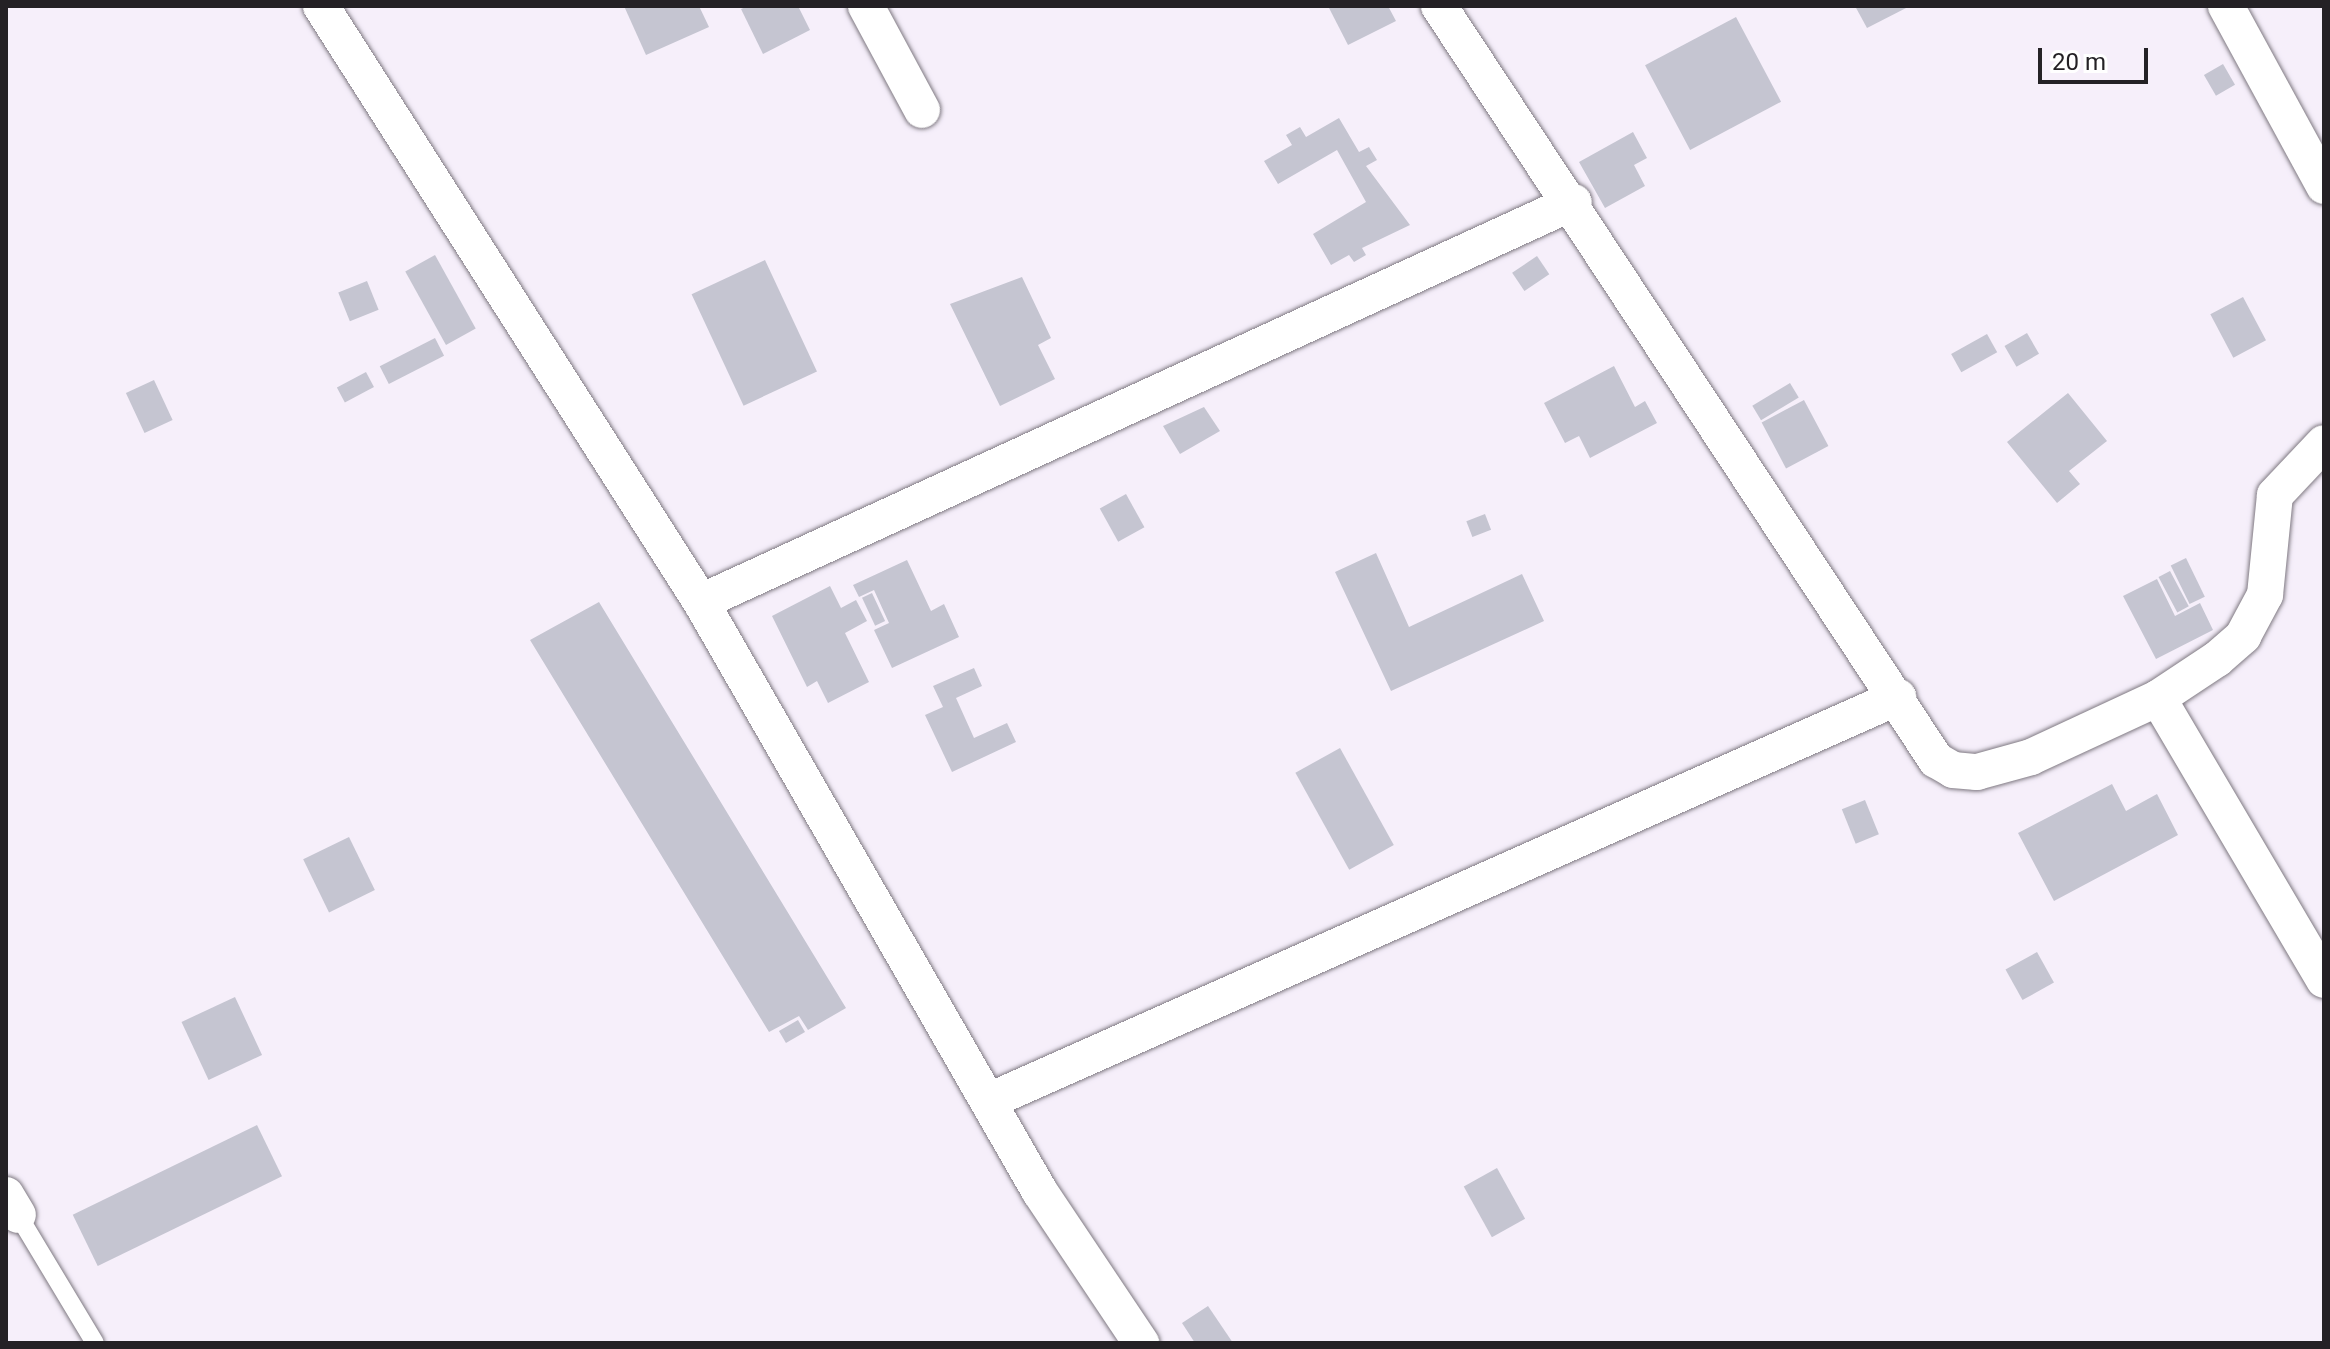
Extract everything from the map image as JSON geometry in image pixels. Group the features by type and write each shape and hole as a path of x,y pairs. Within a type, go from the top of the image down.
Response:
{"street":[{"path":"321,6 701,602 989,1101 1141,1343"},
{"path":"866,6 922,110"},
{"path":"1439,6 1574,202 1898,697 1936,760 1977,772 2031,757 2158,698 2243,636 2265,595 2275,495 2324,443"},
{"path":"2226,6 2324,186"},
{"path":"701,602 1574,202"},
{"path":"989,1101 1898,697"},
{"path":"2158,698 2324,980"}],"lane":[{"path":"12,1205 95,1343"}],"building":[{"path":"624,6 699,6 709,27 646,55"},
{"path":"748,6 798,6 810,30 763,54 741,9"},
{"path":"1328,6 1388,6 1396,21 1348,45"},
{"path":"1855,6 1910,6 1867,28"},
{"path":"1736,17 1781,102 1690,150 1645,65"},
{"path":"2223,64 2235,85 2216,96 2204,75"},
{"path":"1339,118 1359,152 1369,147 1377,160 1366,166 1410,225 1362,248 1366,255 1354,262 1349,255 1331,265 1313,234 1366,202 1337,150 1278,184 1264,161 1292,145 1286,135 1300,127 1306,137"},
{"path":"1633,132 1647,158 1634,165 1645,186 1605,208 1579,162"},
{"path":"435,255 476,328 446,345 405,271"},
{"path":"1537,256 1549,274 1524,291 1512,273"},
{"path":"765,260 817,371 744,406 692,294"},
{"path":"1022,277 1051,338 1038,345 1055,379 1000,406 950,304"},
{"path":"367,281 379,310 350,321 338,293"},
{"path":"2243,297 2266,340 2233,358 2210,314"},
{"path":"2027,333 2039,354 2016,367 2004,346"},
{"path":"1987,334 1997,352 1961,372 1951,354"},
{"path":"435,338 444,356 389,384 380,366"},
{"path":"1614,366 1635,407 1645,401 1657,423 1590,458 1579,436 1565,443 1544,403"},
{"path":"366,372 374,387 345,403 337,387"},
{"path":"154,380 173,420 144,433 126,393"},
{"path":"1790,383 1799,398 1761,420 1752,406"},
{"path":"2068,393 2107,441 2069,471 2080,484 2057,503 2007,442"},
{"path":"1804,400 1828,446 1786,468 1762,423"},
{"path":"1204,407 1220,431 1180,454 1163,426"},
{"path":"1126,494 1144,527 1118,542 1100,509"},
{"path":"1485,514 1491,530 1472,537 1466,521"},
{"path":"1376,553 1409,627 1522,574 1544,621 1391,691 1335,572"},
{"path":"2186,558 2205,597 2190,604 2171,565"},
{"path":"907,560 931,611 944,604 959,637 892,668 874,630 889,623 874,590 859,597 853,585"},
{"path":"2170,571 2189,606 2177,612 2159,577"},
{"path":"2157,579 2175,616 2200,603 2213,630 2156,659 2123,596"},
{"path":"830,586 841,608 856,600 867,621 845,633 869,682 828,703 817,681 807,687 772,616"},
{"path":"872,593 885,621 875,626 862,598"},
{"path":"599,602 846,1008 808,1030 799,1016 769,1032 530,640"},
{"path":"974,668 982,686 956,698 974,738 1007,723 1016,742 952,772 925,715 943,707 933,686"},
{"path":"1340,748 1394,845 1349,870 1295,773"},
{"path":"2112,784 2126,811 2157,794 2178,835 2054,901 2018,833"},
{"path":"1865,800 1879,834 1856,844 1842,809"},
{"path":"349,837 375,890 329,912 303,859"},
{"path":"2037,952 2054,983 2022,1000 2006,969"},
{"path":"235,997 262,1055 209,1080 182,1022"},
{"path":"798,1020 805,1032 786,1043 779,1031"},
{"path":"257,1125 282,1176 98,1266 73,1215"},
{"path":"1497,1168 1525,1219 1492,1237 1464,1186"},
{"path":"1208,1306 1233,1343 1195,1343 1182,1323"}]}
